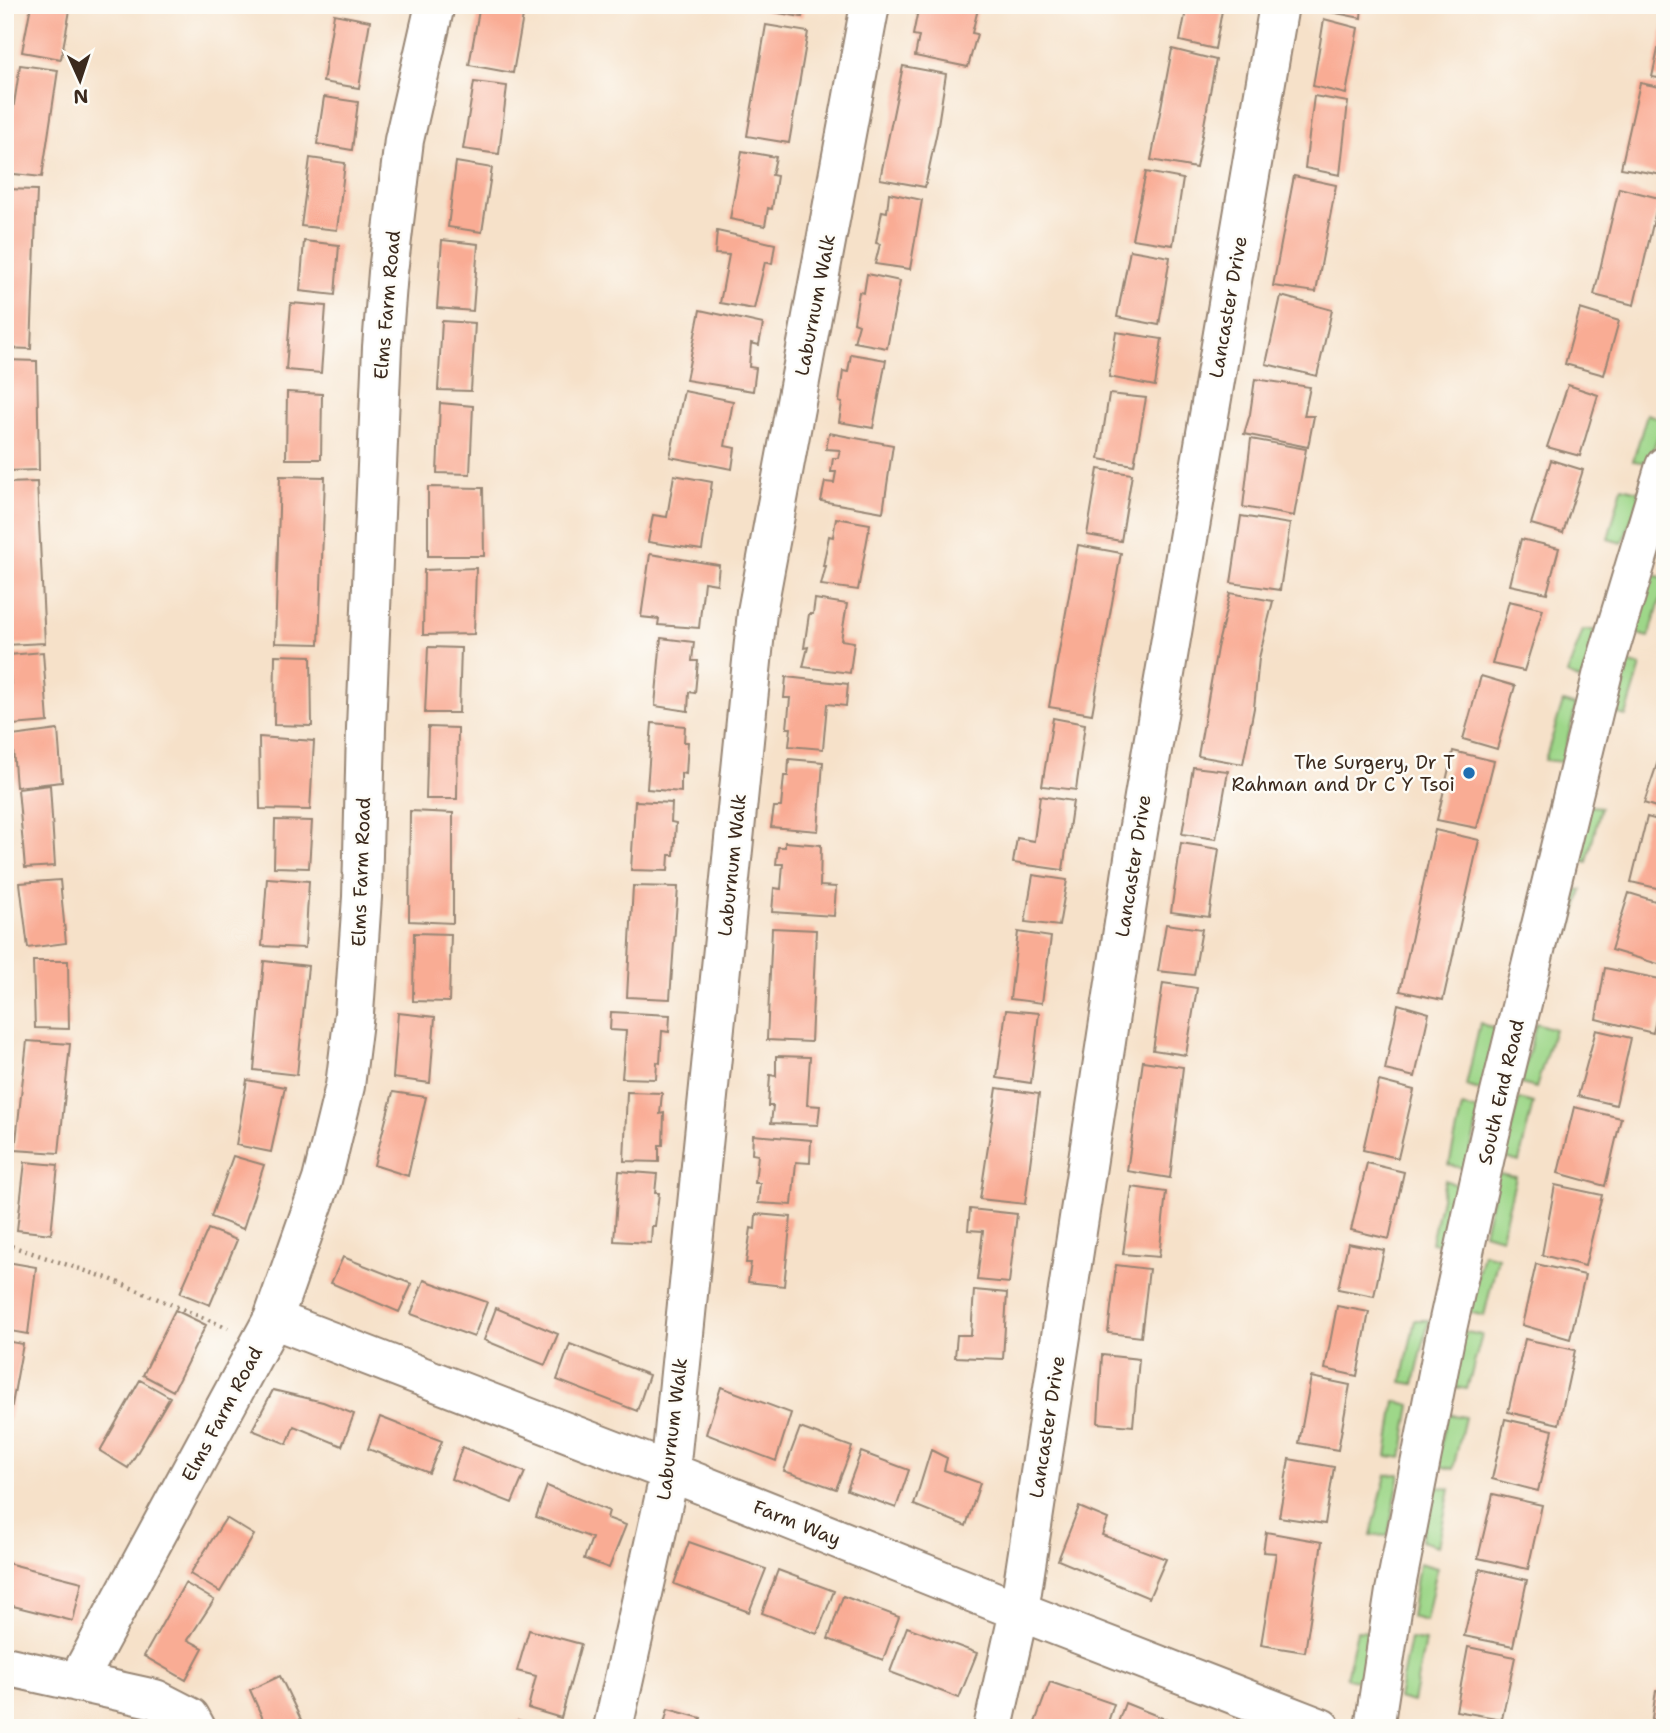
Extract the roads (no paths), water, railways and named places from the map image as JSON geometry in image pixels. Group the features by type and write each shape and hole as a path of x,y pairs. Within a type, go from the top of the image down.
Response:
{"street":[{"name":"Elms Farm Road","path":"77,1682 267,1330 322,1180 345,1086 354,1013 362,897 366,728 387,272 404,140 435,5"},
{"name":"Laburnum Walk","path":"613,1728 670,1472 757,612 870,5"},
{"name":"Lancaster Drive","path":"993,1728 1019,1611 1138,832 1279,5"},
{"name":"South End Road","path":"1374,1728 1395,1591 1490,1134 1603,673 1665,466"},
{"name":"Farm Way","path":"267,1330 670,1472 1321,1728"},
{"path":"5,1666 155,1699 190,1717 196,1728"}],"place":[{"name":"The Surgery, Dr T Rahman and Dr C Y Tsoi","path":"1469,773"}]}
